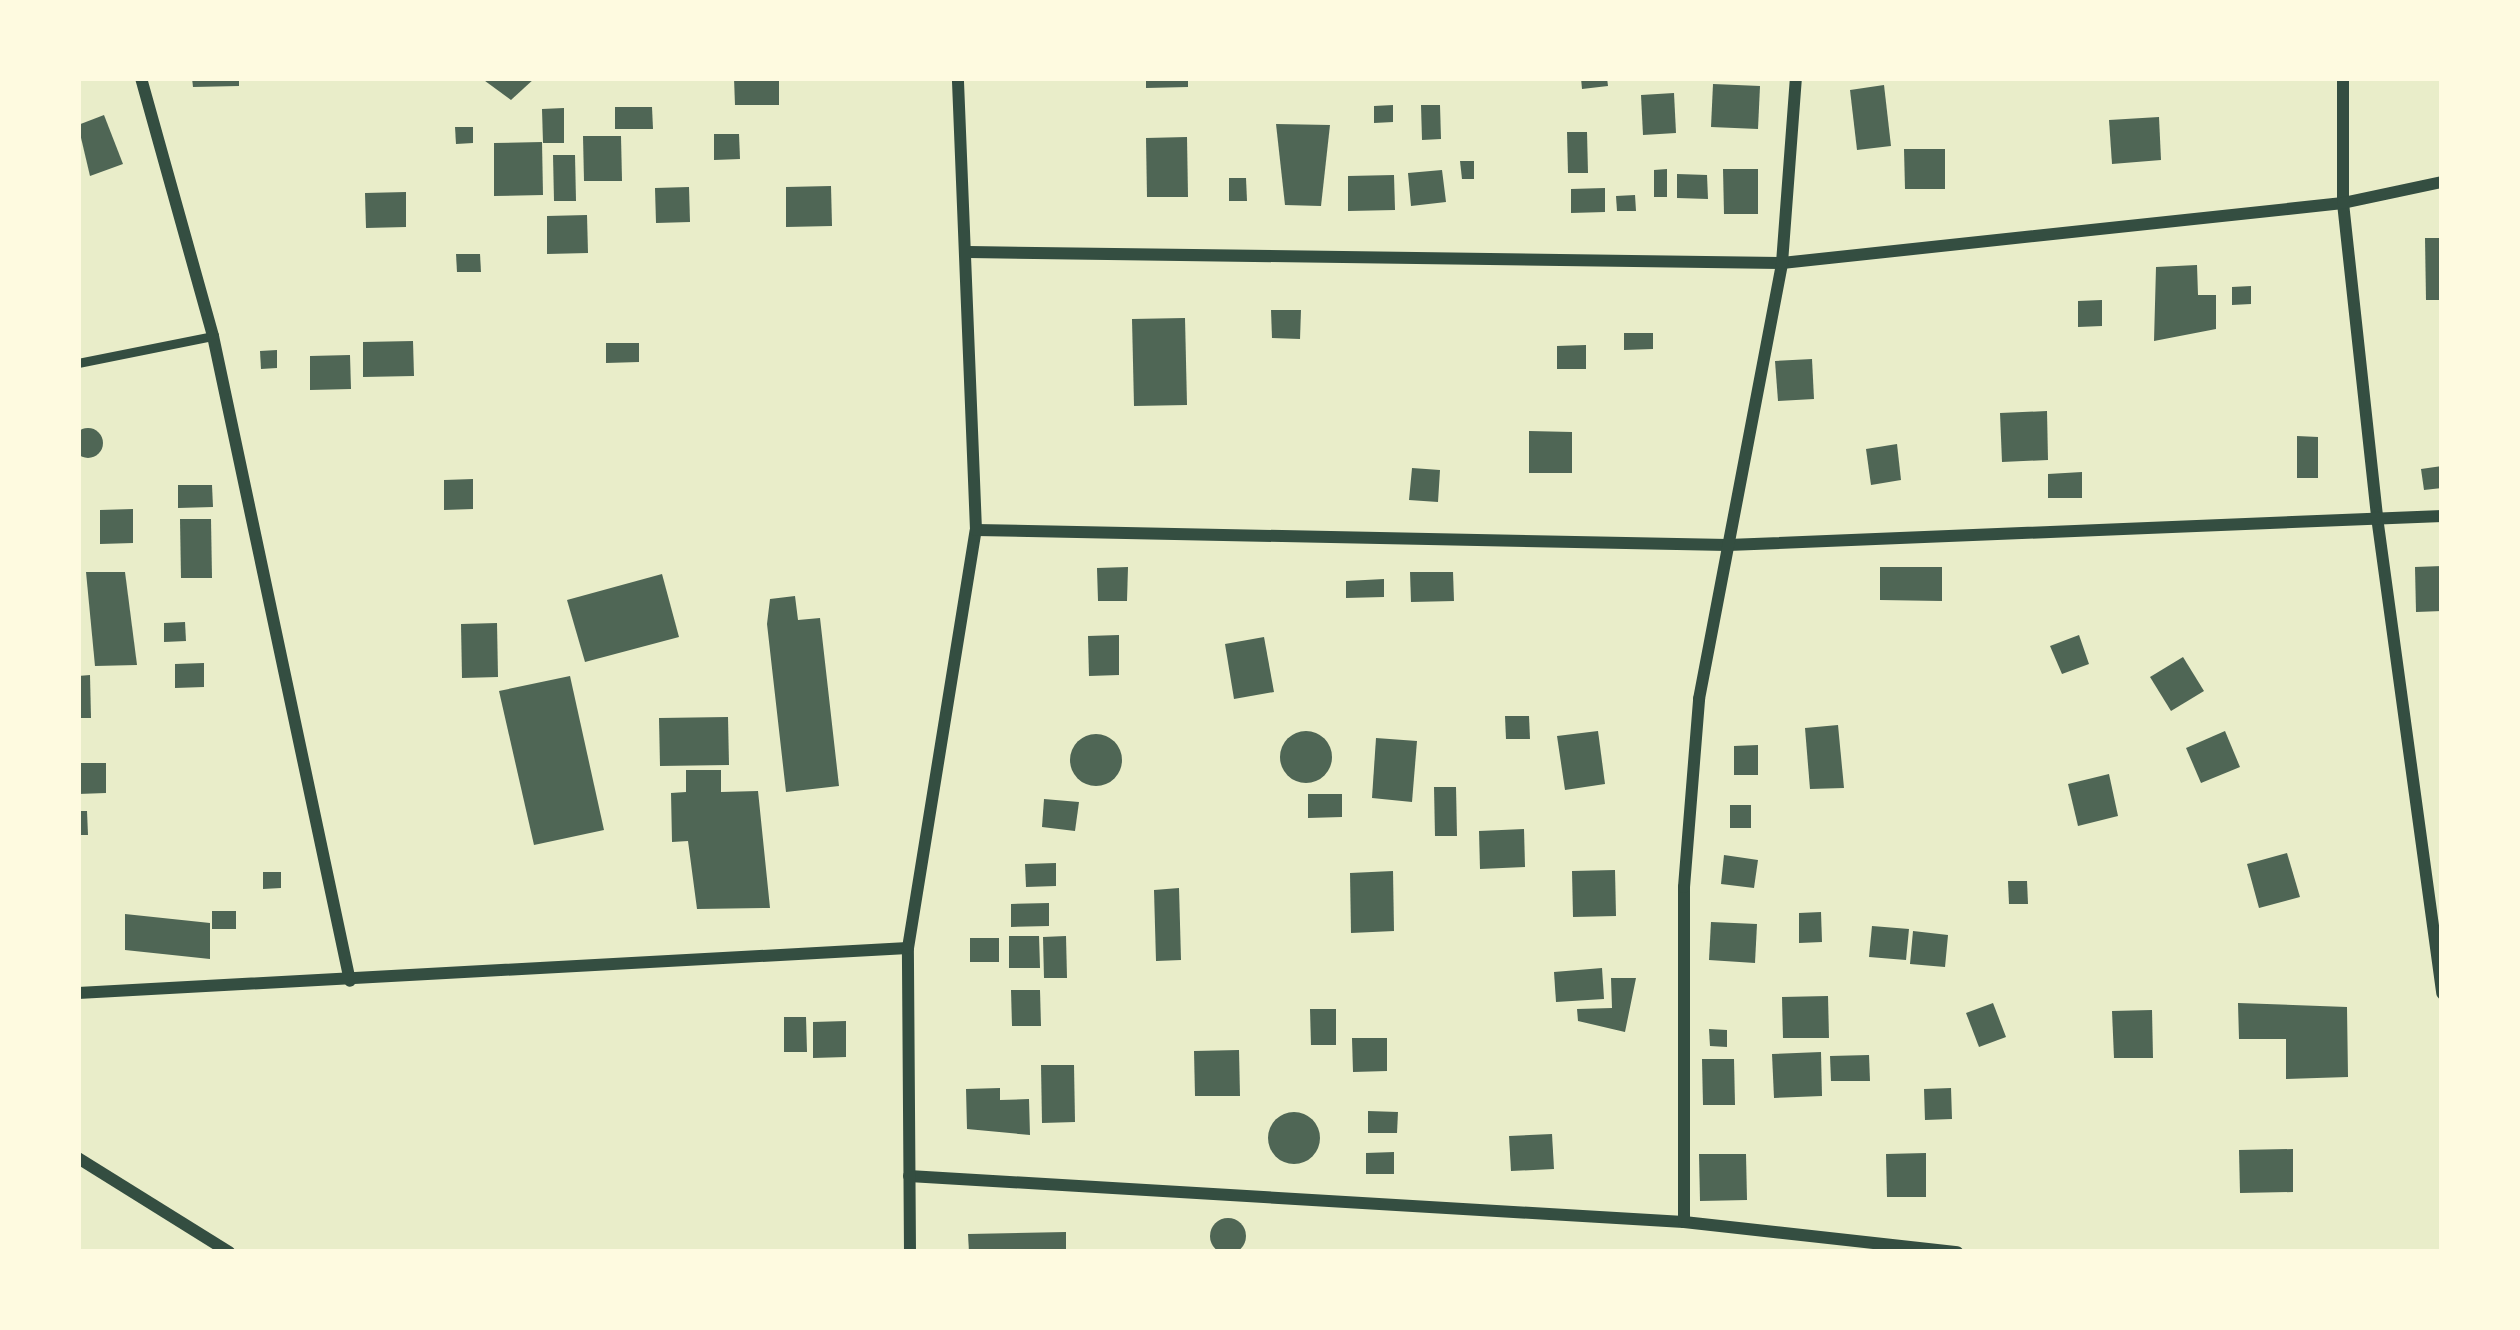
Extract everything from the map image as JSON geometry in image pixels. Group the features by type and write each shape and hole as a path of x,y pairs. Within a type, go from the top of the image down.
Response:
{"street":[{"path":"141,78 213,336 350,981"},
{"path":"910,1252 908,948 976,530 969,252 958,78"},
{"path":"1684,1222 1684,887 1699,699 1782,263 1796,78"},
{"path":"2343,78 2343,203 2377,517 2442,994"},
{"path":"969,252 1782,263 2343,203 2442,182"},
{"path":"976,530 1727,545 2442,516"},
{"path":"78,993 908,948"},
{"path":"78,1158 227,1251"},
{"path":"909,1176 1684,1222 1957,1252"}],"lane":[{"path":"78,364 213,336"}],"building":[{"path":"192,78 239,78 239,86 193,87"},
{"path":"481,78 535,78 511,100"},
{"path":"734,78 779,78 779,105 735,105"},
{"path":"1146,78 1188,78 1188,87 1146,88"},
{"path":"1581,78 1607,78 1608,86 1582,89"},
{"path":"1713,84 1760,86 1758,129 1711,127"},
{"path":"1884,85 1891,146 1857,150 1850,90"},
{"path":"1674,93 1676,133 1643,135 1641,95"},
{"path":"1393,105 1393,122 1374,123 1374,106"},
{"path":"1421,105 1440,105 1441,139 1422,140"},
{"path":"615,107 652,107 653,129 615,129"},
{"path":"564,108 564,143 543,143 542,109"},
{"path":"104,115 123,164 90,176 78,125"},
{"path":"2159,117 2161,160 2112,164 2109,120"},
{"path":"1276,124 1330,125 1321,206 1285,205"},
{"path":"455,127 473,127 473,143 456,144"},
{"path":"1567,132 1587,132 1588,173 1568,173"},
{"path":"714,134 739,134 740,159 714,160"},
{"path":"583,136 621,136 622,181 584,181"},
{"path":"1187,137 1188,197 1147,197 1146,138"},
{"path":"542,142 543,195 494,196 494,143"},
{"path":"1904,149 1945,149 1945,189 1905,189"},
{"path":"553,155 575,155 576,201 554,201"},
{"path":"1460,161 1474,161 1474,179 1462,179"},
{"path":"1667,169 1667,197 1654,197 1654,170"},
{"path":"1723,169 1758,169 1758,214 1724,214"},
{"path":"1442,170 1446,202 1411,206 1408,173"},
{"path":"1677,174 1707,175 1708,199 1677,198"},
{"path":"1394,175 1395,210 1348,211 1348,176"},
{"path":"1229,178 1246,178 1247,201 1229,201"},
{"path":"831,186 832,226 786,227 786,187"},
{"path":"689,187 690,222 656,223 655,188"},
{"path":"1605,188 1605,212 1571,213 1571,189"},
{"path":"406,192 406,227 366,228 365,193"},
{"path":"1635,195 1636,211 1617,211 1616,196"},
{"path":"587,215 588,253 547,254 547,216"},
{"path":"2425,238 2442,238 2442,300 2426,300"},
{"path":"456,254 480,254 481,272 457,272"},
{"path":"2197,265 2198,295 2216,295 2216,329 2154,341 2156,267"},
{"path":"2251,286 2251,304 2232,305 2232,287"},
{"path":"2102,300 2102,326 2078,327 2078,301"},
{"path":"1271,310 1301,310 1300,339 1272,338"},
{"path":"1185,318 1187,405 1134,406 1132,319"},
{"path":"1624,333 1653,333 1653,349 1624,350"},
{"path":"413,341 414,376 363,377 363,342"},
{"path":"606,343 639,343 639,362 606,363"},
{"path":"1586,345 1586,369 1557,369 1557,346"},
{"path":"277,350 277,368 261,369 260,351"},
{"path":"350,355 351,389 310,390 310,356"},
{"path":"1812,359 1814,399 1778,401 1775,361"},
{"path":"2047,411 2048,460 2002,462 2000,413"},
{"path":"88,428 99,432 103,443 99,454 88,458 77,454 73,443 77,432"},
{"path":"1529,431 1572,432 1572,473 1529,473"},
{"path":"2297,436 2318,437 2318,478 2297,478"},
{"path":"1897,444 1901,480 1871,485 1866,449"},
{"path":"2442,466 2442,488 2424,490 2421,469"},
{"path":"1412,468 1440,470 1438,502 1409,500"},
{"path":"2082,472 2082,498 2048,498 2048,474"},
{"path":"473,479 473,509 444,510 444,480"},
{"path":"178,485 212,485 213,507 178,508"},
{"path":"133,509 133,543 100,544 100,510"},
{"path":"180,519 211,519 212,578 181,578"},
{"path":"2442,566 2442,611 2416,612 2415,567"},
{"path":"1128,567 1127,601 1098,601 1097,568"},
{"path":"1880,567 1942,567 1942,601 1880,600"},
{"path":"86,572 125,572 137,665 95,666"},
{"path":"1410,572 1453,572 1454,601 1411,602"},
{"path":"662,574 679,637 585,662 567,600"},
{"path":"1384,579 1384,597 1346,598 1346,581"},
{"path":"795,596 798,620 820,618 839,786 786,792 767,624 770,599"},
{"path":"185,622 186,641 164,642 164,623"},
{"path":"497,623 498,677 462,678 461,624"},
{"path":"1119,635 1119,675 1089,676 1088,636"},
{"path":"2079,635 2089,664 2062,674 2050,646"},
{"path":"1264,637 1274,692 1234,699 1225,644"},
{"path":"2183,657 2204,691 2171,711 2150,677"},
{"path":"204,663 204,687 175,688 175,664"},
{"path":"90,675 91,718 78,718 78,676"},
{"path":"570,676 604,830 534,845 499,691"},
{"path":"1505,716 1529,716 1530,739 1506,739"},
{"path":"728,717 729,765 660,766 659,718"},
{"path":"1838,725 1844,788 1810,789 1805,728"},
{"path":"1306,731 1324,739 1332,757 1324,775 1306,783 1288,775 1280,757 1288,739"},
{"path":"1598,731 1605,784 1565,790 1557,736"},
{"path":"2225,731 2240,767 2201,783 2186,748"},
{"path":"1096,734 1114,742 1122,760 1114,778 1096,786 1078,778 1070,760 1078,742"},
{"path":"1376,738 1417,741 1412,802 1372,798"},
{"path":"1758,745 1758,775 1734,775 1734,746"},
{"path":"78,763 106,763 106,793 78,794"},
{"path":"686,770 721,770 721,792 758,791 770,908 697,909 688,841 672,842 671,793 686,792"},
{"path":"2109,774 2118,816 2078,826 2068,784"},
{"path":"1434,787 1456,787 1457,836 1435,836"},
{"path":"1308,794 1342,794 1342,817 1308,818"},
{"path":"1044,799 1079,802 1075,831 1042,827"},
{"path":"1730,805 1751,805 1751,828 1730,828"},
{"path":"78,811 87,811 88,835 78,835"},
{"path":"1524,829 1525,867 1480,869 1479,831"},
{"path":"2287,853 2300,897 2259,908 2247,864"},
{"path":"1724,855 1758,860 1754,888 1721,884"},
{"path":"1056,863 1056,886 1026,887 1025,864"},
{"path":"1615,870 1616,916 1573,917 1572,871"},
{"path":"1393,871 1394,931 1351,933 1350,873"},
{"path":"263,872 281,872 281,888 263,889"},
{"path":"2008,881 2027,881 2028,904 2009,904"},
{"path":"1179,888 1181,960 1156,961 1154,890"},
{"path":"1049,903 1049,926 1011,927 1011,904"},
{"path":"212,911 236,911 236,929 212,929"},
{"path":"1821,912 1822,942 1799,943 1799,913"},
{"path":"125,914 210,923 210,959 125,950"},
{"path":"1711,922 1757,924 1755,963 1709,960"},
{"path":"1872,926 1909,929 1906,960 1869,957"},
{"path":"1913,931 1948,935 1945,967 1910,964"},
{"path":"1009,936 1039,936 1040,968 1009,968"},
{"path":"1066,936 1067,978 1044,978 1043,937"},
{"path":"970,938 999,938 999,962 970,962"},
{"path":"1602,968 1604,999 1556,1002 1554,972"},
{"path":"1611,978 1636,978 1625,1032 1578,1021 1577,1009 1612,1008"},
{"path":"1011,990 1040,990 1041,1026 1012,1026"},
{"path":"1828,996 1829,1038 1783,1038 1782,997"},
{"path":"1993,1003 2006,1037 1979,1047 1966,1013"},
{"path":"2238,1003 2347,1007 2348,1077 2286,1079 2286,1039 2239,1039"},
{"path":"1310,1009 1336,1009 1336,1045 1311,1045"},
{"path":"2152,1010 2153,1058 2114,1058 2112,1011"},
{"path":"784,1017 806,1017 807,1052 784,1052"},
{"path":"846,1021 846,1057 813,1058 813,1022"},
{"path":"1709,1029 1727,1030 1727,1047 1710,1046"},
{"path":"1352,1038 1387,1038 1387,1071 1353,1072"},
{"path":"1239,1050 1240,1096 1195,1096 1194,1051"},
{"path":"1821,1052 1822,1096 1774,1098 1772,1054"},
{"path":"1869,1055 1870,1081 1831,1081 1830,1056"},
{"path":"1702,1059 1734,1059 1735,1105 1703,1105"},
{"path":"1041,1065 1074,1065 1075,1122 1042,1123"},
{"path":"1000,1088 1000,1100 1029,1099 1030,1135 967,1129 966,1089"},
{"path":"1951,1088 1952,1119 1925,1120 1924,1089"},
{"path":"1368,1111 1398,1112 1397,1133 1368,1133"},
{"path":"1294,1112 1312,1120 1320,1138 1312,1156 1294,1164 1276,1156 1268,1138 1276,1120"},
{"path":"1552,1134 1554,1169 1511,1171 1509,1136"},
{"path":"2293,1149 2293,1192 2240,1193 2239,1150"},
{"path":"1394,1152 1394,1174 1366,1174 1366,1153"},
{"path":"1926,1153 1926,1197 1887,1197 1886,1154"},
{"path":"1699,1154 1746,1154 1747,1200 1700,1201"},
{"path":"1228,1218 1241,1223 1246,1236 1241,1249 1228,1254 1215,1249 1210,1236 1215,1223"},
{"path":"1066,1232 1066,1252 969,1252 968,1234"}]}
